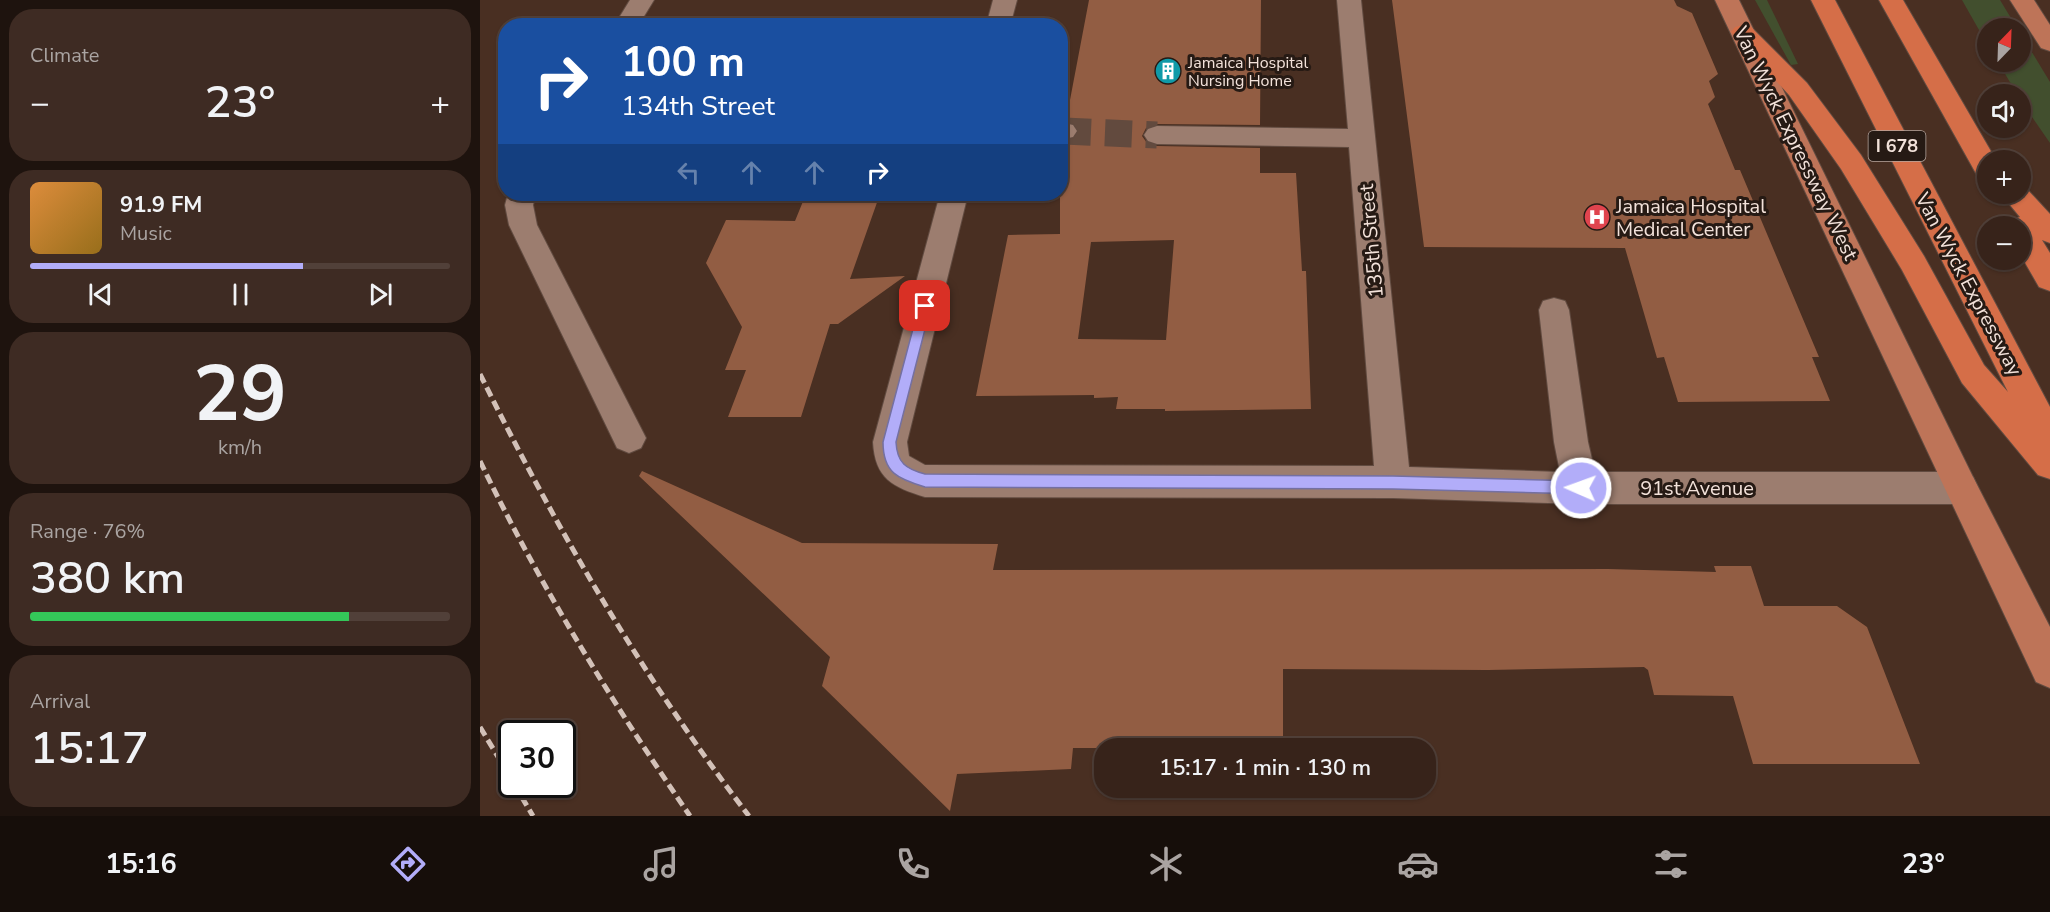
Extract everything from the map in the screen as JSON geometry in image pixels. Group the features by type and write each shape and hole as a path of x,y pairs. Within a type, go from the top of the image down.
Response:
{"highway":[{"name":"Van Wyck Expressway","path":"1823,0 2050,440"},
{"path":"1891,0 1977,150"},
{"path":"1907,0 1928,65"},
{"path":"1743,32 1798,90 1851,162 1914,264 1973,374 2050,464"},
{"path":"2024,204 2050,232"},
{"path":"2031,246 2050,279"}],"main road":[{"name":"Van Wyck Expressway West","path":"1727,0 1961,488"},
{"path":"2022,0 2050,43"},
{"path":"1961,488 2050,668"}],"street":[{"path":"631,18 642,0"},
{"path":"1000,18 1005,0"},
{"name":"135th Street","path":"1349,0 1393,482"},
{"path":"1157,135 1361,138"},
{"path":"520,201 523,225 629,438"},
{"name":"91st Avenue","path":"952,201 890,442 890,455 896,468 909,476 925,481 1393,482 1581,488 1961,488"},
{"path":"1554,310 1571,442 1581,488"}],"green space":[{"path":"1755,0 1767,0 1798,64 1791,65"},
{"path":"1962,0 2000,0 2011,18 1977,18 1977,26"},
{"path":"2031,51 2050,82 2050,143 2031,115 2031,84 2011,84 2004,72 2031,72"}],"building":[{"path":"1089,0 1261,0 1260,125 1157,124 1146,128 1142,136 1147,143 1157,146 1260,148 1260,173 1296,173 1302,271 1306,271 1311,409 1165,411 1165,409 1116,409 1118,397 1094,398 1094,395 976,396 1008,235 1060,234 1060,201 1068,201 1068,141 1074,139 1079,132 1075,124 1068,122 1068,110","holes":["1174,240 1166,340 1078,339 1091,242"]},
{"path":"1392,0 1674,0 1677,6 1692,13 1718,74 1709,81 1715,97 1708,104 1735,170 1740,170 1819,357 1812,357 1830,401 1678,402 1664,357 1657,358 1625,248 1424,247"},
{"path":"803,201 878,201 850,279 905,276 838,324 830,324 801,417 728,417 746,370 725,370 742,327 706,263 726,220 795,221"},
{"path":"642,471 802,543 998,544 993,570 1608,569 1716,572 1714,566 1751,566 1764,606 1837,606 1867,627 1920,764 1753,764 1733,696 1654,695 1648,670 1644,667 1488,670 1283,669 1283,738 1094,738 1094,748 1073,748 1071,769 957,774 950,811 822,686 830,657 639,476"}],"tunnel":[{"path":"1068,131 1157,135"}],"railway":[{"path":"480,374 509,432 604,602 673,711 749,816"},
{"path":"480,461 527,553 578,643 690,816"},
{"path":"480,727 498,757"},
{"path":"522,798 533,816"}],"place":[{"name":"Jamaica Hospital Nursing Home","path":"1168,71"},
{"name":"Jamaica Hospital Medical Center","path":"1597,217"}],"route":[{"path":"925,306 890,442 890,455 896,468 909,476 925,481 1393,482 1581,488"}]}
